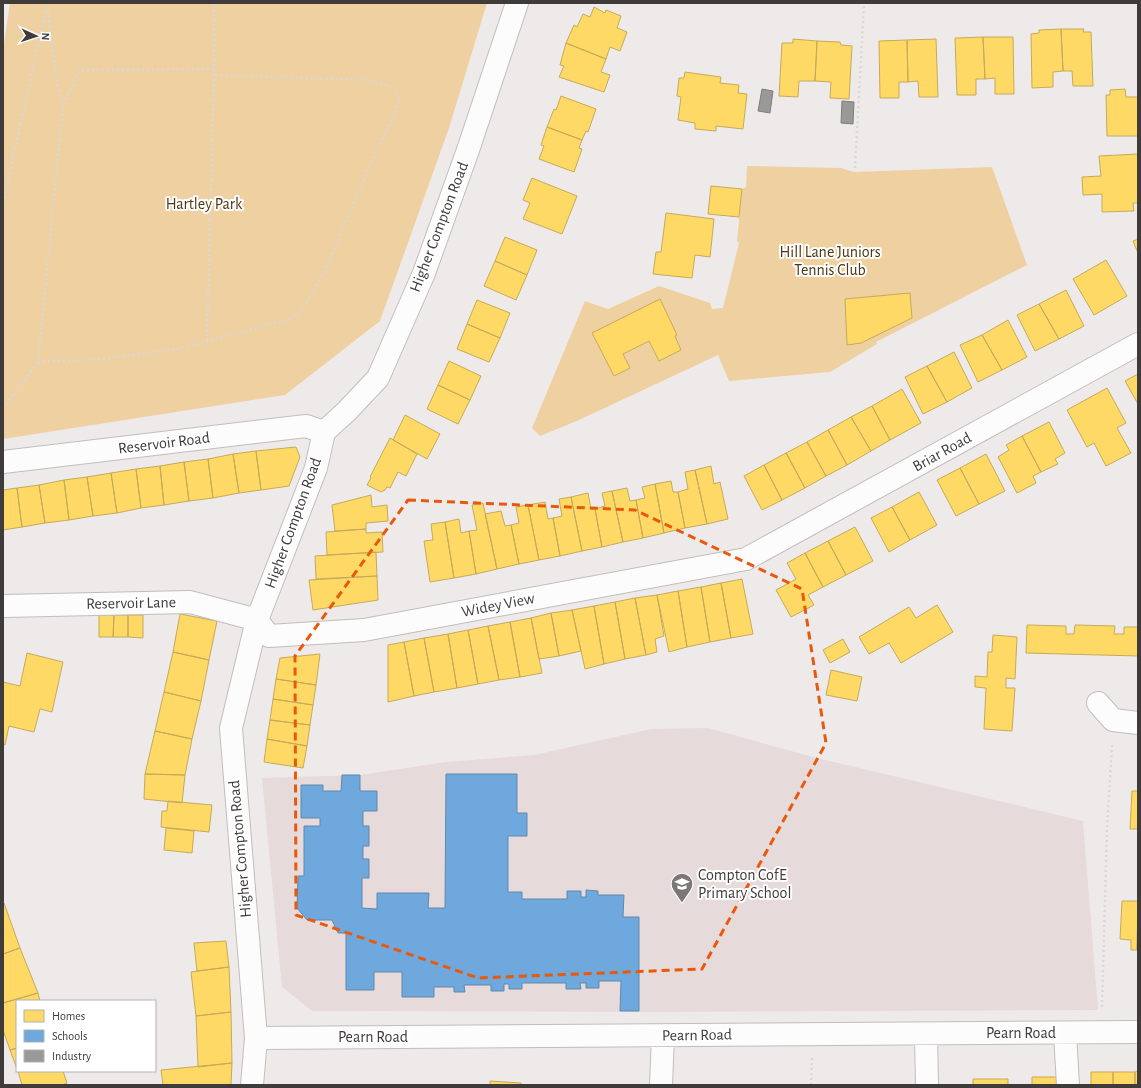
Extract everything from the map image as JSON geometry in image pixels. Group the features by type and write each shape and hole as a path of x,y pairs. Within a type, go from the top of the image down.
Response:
{"street":[{"name":"Higher Compton Road","path":"252,1085 256,1038 231,728 257,620 316,468 324,432 347,411 378,378 424,273 468,150 517,3"},
{"name":"Briar Road","path":"746,560 1138,344"},
{"name":"Reservoir Road","path":"3,462 306,426 324,432"},
{"name":"Widey View","path":"257,620 269,636 364,630 746,560"},
{"name":"Reservoir Lane","path":"3,606 190,602 257,620"},
{"path":"1098,703 1113,720 1138,723"},
{"name":"Pearn Road","path":"256,1038 1138,1032"},
{"path":"1066,1033 1068,1085"},
{"path":"926,1034 926,1085"},
{"path":"661,1085 663,1036"}],"path":[{"path":"3,203 47,3"},
{"path":"207,341 214,75 214,3"},
{"path":"855,168 864,3"},
{"path":"46,7 52,37 57,84 63,105"},
{"path":"3,408 38,362 63,105 80,70 213,69"},
{"path":"38,362 104,359 177,349 287,320 301,312 324,273 364,179 400,101 393,87 366,80 214,75"},
{"path":"1102,1032 1106,829 1113,720"}],"highlighted area":[{"path":"408,500 635,510 802,589 826,743 702,969 478,978 296,915 295,656"}],"shaded area":[{"name":"Compton CofE Primary School","path":"708,728 813,757 1083,821 1098,1010 648,1012 312,1011 282,987 262,778 360,775 446,762 534,755 651,729"}],"green space":[{"name":"Hartley Park","path":"10,3 487,3 449,128 380,321 285,395 3,439 3,50"},
{"name":"Hill Lane Juniors Tennis Club","path":"747,166 841,168 854,172 992,167 1027,265 876,342 877,344 830,372 729,381 718,355 579,420 540,436 532,428 585,301 608,309 659,286 710,303 712,309 723,308 739,243 737,241 742,189 746,187"}],"building: Homes":[{"path":"594,7 605,13 606,10 621,16 617,28 627,32 620,51 610,47 606,59 566,43 574,25 577,27 583,14 590,17"},
{"path":"1061,29 1063,71 1053,72 1053,87 1032,88 1031,34 1039,33 1039,30"},
{"path":"1061,29 1084,29 1083,32 1091,32 1093,86 1073,86 1072,71 1063,71"},
{"path":"983,37 985,79 976,79 976,95 957,95 955,38"},
{"path":"983,37 1013,37 1014,94 995,94 995,78 985,79"},
{"path":"793,39 817,41 815,81 799,81 798,97 779,96 782,43 793,43"},
{"path":"936,39 938,97 919,97 918,81 908,82 907,40"},
{"path":"907,40 908,82 899,82 899,98 880,98 879,41"},
{"path":"817,41 840,42 841,45 852,46 849,99 830,98 831,82 815,81"},
{"path":"566,43 606,59 601,72 610,75 604,92 559,77 564,66 560,65"},
{"path":"685,72 721,77 720,83 739,85 738,93 747,94 743,129 716,126 716,131 695,129 695,123 678,120 681,97 677,96 679,78 684,78"},
{"path":"1125,89 1126,97 1138,97 1138,136 1107,136 1106,95 1110,95 1110,90"},
{"path":"561,96 596,109 588,132 586,131 582,140 547,127 554,109 556,110"},
{"path":"547,127 582,140 579,148 582,149 574,172 539,159 544,146 541,145"},
{"path":"1138,154 1138,203 1133,203 1134,211 1102,212 1102,194 1083,195 1082,177 1101,176 1099,156"},
{"path":"532,178 577,196 562,234 523,219 530,203 523,200"},
{"path":"711,186 742,189 739,217 708,214"},
{"path":"666,213 714,219 710,257 695,255 692,278 653,274 656,252 661,252"},
{"path":"505,237 537,250 527,275 495,261"},
{"path":"1138,239 1138,253 1133,241"},
{"path":"1106,260 1127,296 1094,315 1073,279"},
{"path":"495,261 527,275 516,300 484,286"},
{"path":"1066,290 1084,326 1059,339 1039,304"},
{"path":"910,293 912,318 861,343 847,345 845,299"},
{"path":"660,299 677,335 675,336 681,350 659,361 649,341 623,354 630,368 614,376 592,333"},
{"path":"477,300 510,313 500,338 467,324"},
{"path":"1039,304 1059,339 1035,351 1017,315"},
{"path":"1008,320 1027,357 1002,370 982,335"},
{"path":"467,324 500,338 489,362 457,349"},
{"path":"982,335 1002,370 978,382 960,345"},
{"path":"954,352 972,388 947,402 927,366"},
{"path":"449,361 481,376 470,400 438,385"},
{"path":"927,366 947,402 923,414 905,377"},
{"path":"1138,374 1138,404 1125,381"},
{"path":"438,385 470,400 458,424 427,409"},
{"path":"1107,388 1126,423 1117,428 1131,453 1106,466 1094,443 1087,447 1067,410"},
{"path":"902,389 921,423 890,440 872,406"},
{"path":"872,406 890,440 871,451 851,417"},
{"path":"405,415 440,434 427,459 393,440"},
{"path":"851,417 871,451 847,465 828,430"},
{"path":"1049,422 1065,453 1055,459 1058,464 1041,472 1022,436"},
{"path":"828,430 847,465 826,476 807,442"},
{"path":"1022,436 1041,472 1033,476 1036,483 1017,493 998,457 1009,450 1006,445"},
{"path":"390,438 417,454 406,476 398,472 390,488 387,487 381,492 367,485"},
{"path":"807,442 826,476 805,488 786,453"},
{"path":"296,447 300,457 289,486 261,490 256,451"},
{"path":"256,451 261,490 239,493 233,454"},
{"path":"786,453 805,488 782,500 764,465"},
{"path":"233,454 239,493 213,498 208,459"},
{"path":"986,454 1005,491 979,504 960,468"},
{"path":"208,459 213,498 189,501 184,462"},
{"path":"184,462 189,501 164,505 160,466"},
{"path":"764,465 782,500 762,510 744,476"},
{"path":"160,466 164,505 141,508 136,469"},
{"path":"711,466 714,484 720,482 728,519 707,524 695,470"},
{"path":"960,468 979,504 956,516 937,480"},
{"path":"136,469 141,508 117,513 111,473"},
{"path":"695,470 707,524 685,528 678,492 688,489 685,472"},
{"path":"111,473 117,513 93,516 87,477"},
{"path":"87,477 93,516 69,520 64,480"},
{"path":"64,480 69,520 45,523 39,485"},
{"path":"671,481 673,492 678,492 685,528 664,533 655,484"},
{"path":"655,484 664,533 643,538 636,500 645,498 642,487"},
{"path":"39,485 45,523 22,527 17,488"},
{"path":"17,488 22,527 3,530 3,490"},
{"path":"627,488 630,501 636,500 643,538 623,542 612,491"},
{"path":"612,491 623,542 602,547 595,509 605,506 602,493"},
{"path":"919,492 937,525 910,540 892,507"},
{"path":"588,493 591,509 595,509 602,547 582,551 571,497"},
{"path":"371,495 372,507 387,505 388,521 366,523 366,529 335,531 332,505"},
{"path":"571,497 582,551 560,556 553,518 562,516 559,499"},
{"path":"545,502 548,519 553,518 560,556 539,560 528,505"},
{"path":"483,503 497,569 476,574 469,531 477,530 472,505"},
{"path":"528,505 539,560 519,564 511,525 519,523 516,507"},
{"path":"892,507 910,540 889,552 871,518"},
{"path":"501,511 505,526 511,525 519,564 497,569 485,514"},
{"path":"459,519 461,533 469,531 476,574 454,578 445,522"},
{"path":"445,522 454,578 430,582 424,541 433,540 431,524"},
{"path":"855,527 873,561 846,575 828,541"},
{"path":"366,529 366,533 382,532 383,552 327,555 326,532"},
{"path":"828,541 846,575 823,587 805,553"},
{"path":"376,552 377,576 316,579 315,556"},
{"path":"805,553 823,587 808,595 814,605 791,617 776,590 796,579 787,563"},
{"path":"377,576 378,600 313,610 309,580"},
{"path":"742,579 753,634 731,638 721,583"},
{"path":"721,583 731,638 710,642 701,587"},
{"path":"701,587 710,642 687,647 678,591"},
{"path":"678,591 687,647 669,652 657,595"},
{"path":"657,595 664,636 655,639 657,652 646,655 635,598"},
{"path":"635,598 646,655 625,659 615,602"},
{"path":"615,602 625,659 604,664 594,606"},
{"path":"937,605 953,632 901,663 889,643 869,654 859,637 909,607 916,618"},
{"path":"594,606 604,664 585,669 572,610"},
{"path":"572,610 581,651 559,656 551,613"},
{"path":"551,613 559,656 539,659 531,618"},
{"path":"99,614 114,615 113,637 99,637"},
{"path":"180,614 217,621 209,660 173,652"},
{"path":"114,615 128,615 128,637 113,637"},
{"path":"128,615 143,615 143,638 128,637"},
{"path":"531,618 542,673 520,677 510,622"},
{"path":"510,622 520,677 499,680 488,626"},
{"path":"1027,625 1066,626 1066,634 1074,634 1075,625 1115,626 1114,634 1124,634 1124,627 1138,627 1138,656 1026,653"},
{"path":"488,626 499,680 478,684 468,630"},
{"path":"468,630 478,684 457,688 448,634"},
{"path":"448,634 457,688 434,692 424,638"},
{"path":"993,635 1017,637 1015,679 1006,678 1006,688 1015,688 1012,731 984,729 986,688 975,687 975,676 987,677 988,652 992,652"},
{"path":"424,638 434,692 414,696 404,642"},
{"path":"843,639 850,652 830,663 823,650"},
{"path":"404,642 414,696 388,702 388,645"},
{"path":"173,652 209,660 201,701 164,692"},
{"path":"27,653 63,662 52,712 40,709 34,732 9,726 5,745 3,744 3,682 20,686"},
{"path":"320,654 316,685 276,679 280,658"},
{"path":"831,670 862,677 857,701 826,695"},
{"path":"276,679 316,685 313,705 273,699"},
{"path":"164,692 201,701 192,739 155,731"},
{"path":"273,699 313,705 310,725 270,720"},
{"path":"270,720 310,725 307,746 267,739"},
{"path":"155,731 192,739 185,775 145,774"},
{"path":"267,739 307,746 303,768 264,762"},
{"path":"145,774 185,775 182,803 144,799"},
{"path":"1132,791 1138,791 1138,829 1130,829"},
{"path":"168,801 212,805 209,832 161,827 162,811 167,811"},
{"path":"166,828 194,831 192,853 164,850"},
{"path":"1122,901 1138,901 1137,950 1131,950 1131,940 1120,939"},
{"path":"1138,901 1138,950 1137,950"},
{"path":"4,903 20,948 3,954 3,904"},
{"path":"226,941 229,967 197,971 194,943"},
{"path":"20,948 38,993 3,1003 3,954"},
{"path":"229,967 231,1012 196,1016 191,972"},
{"path":"38,993 40,1000 16,1000 16,1048 10,1050 3,1030 3,1003"},
{"path":"231,1012 232,1063 198,1067 196,1016"},
{"path":"16,1048 16,1066 10,1050"},
{"path":"232,1063 231,1085 163,1085 161,1070"},
{"path":"1138,1071 1138,1085 1135,1085 1135,1072"},
{"path":"18,1072 63,1072 67,1083 62,1085 22,1085"},
{"path":"1091,1072 1113,1072 1113,1085 1091,1085"},
{"path":"1113,1072 1135,1072 1135,1085 1113,1085"},
{"path":"1032,1077 1059,1077 1059,1085 1032,1085"},
{"path":"973,1079 1008,1079 1008,1085 973,1085"},
{"path":"490,1081 521,1083 521,1085 490,1085"}],"building: Schools":[{"path":"446,774 517,774 517,813 527,813 527,836 508,836 508,892 522,892 522,899 567,899 567,891 581,891 581,897 586,897 586,890 598,891 598,895 624,895 623,917 639,917 639,1011 620,1011 621,981 599,981 599,988 586,988 586,983 580,983 581,989 566,989 566,983 522,983 522,989 509,989 509,984 504,984 504,991 491,991 491,985 464,985 465,992 454,992 454,987 434,987 434,997 402,997 402,972 374,972 374,990 346,990 346,933 338,933 332,920 307,920 297,908 298,876 304,876 304,826 320,826 320,818 301,818 301,785 323,785 323,791 341,791 342,775 360,775 360,791 377,791 377,811 363,811 363,826 369,826 369,846 363,846 363,859 369,859 369,878 362,878 362,908 377,909 377,893 429,893 428,908 445,908"}],"building: Industry":[{"path":"762,89 773,91 770,113 758,111"},
{"path":"842,101 854,102 853,124 841,123"}],"place":[{"name":"Compton CofE Primary School","path":"682,904"}]}
